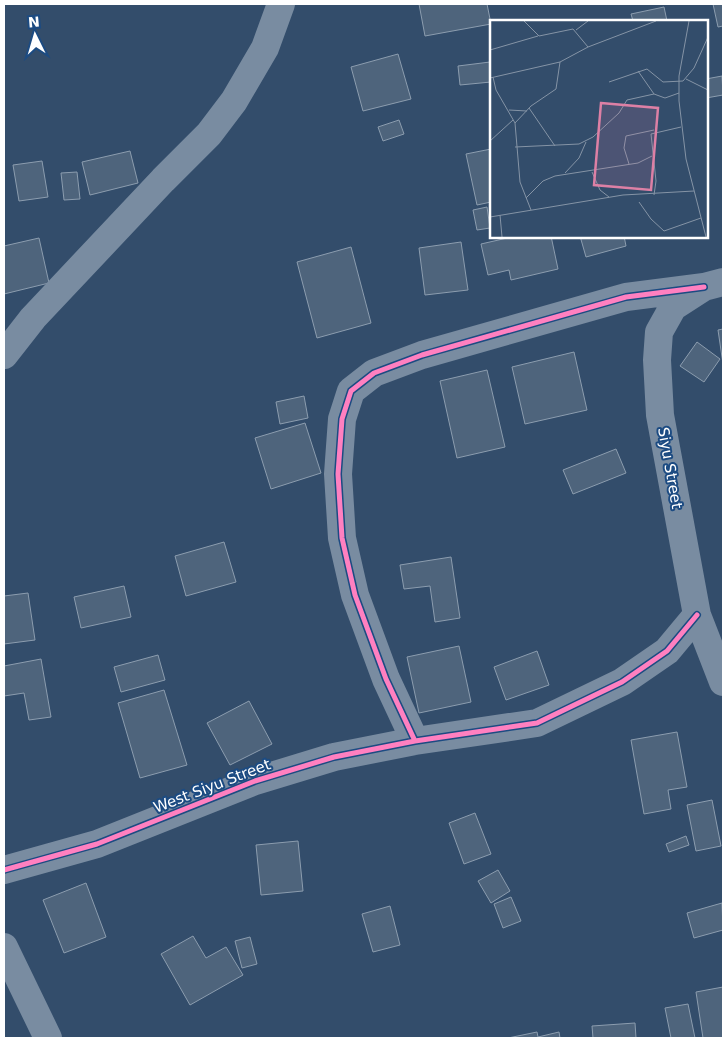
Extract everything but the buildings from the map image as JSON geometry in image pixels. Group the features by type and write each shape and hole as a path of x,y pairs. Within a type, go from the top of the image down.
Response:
{"street":[{"path":"4,355 33,318 209,134 234,101 265,48 281,4"},
{"path":"415,740 386,679 355,595 342,538 338,474 342,419 351,391 374,373 422,355 626,297 714,284"},
{"name":"Siyu Street","path":"714,284 674,307 659,332 657,360 660,415 697,616 723,682"},
{"name":"West Siyu Street","path":"4,870 96,844 255,781 334,758 415,740 537,722 622,682 667,650 697,616"},
{"path":"4,948 48,1038"}],"cycle path":[{"path":"415,741 386,679 355,595 342,538 338,474 342,419 351,391 374,373 422,355 626,297 704,287"},
{"path":"4,870 97,844 255,781 334,757 415,741 537,723 622,682 667,651 697,615"}]}
